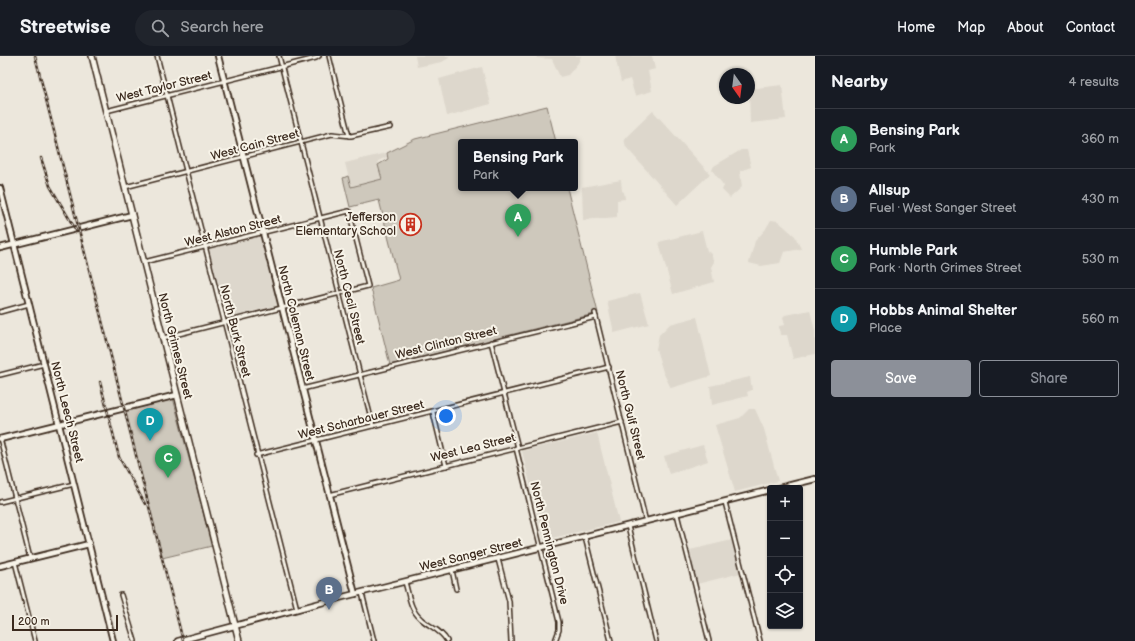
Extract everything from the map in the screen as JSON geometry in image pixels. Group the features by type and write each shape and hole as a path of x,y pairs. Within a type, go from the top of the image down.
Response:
{"main road":[{"name":"North Grimes Street","path":"92,56 239,641"}],"street":[{"name":"North Burk Street","path":"157,56 256,455 297,609"},
{"name":"North Coleman Street","path":"218,56 354,594"},
{"name":"North Cecil Street","path":"280,56 373,426"},
{"name":"West Taylor Street","path":"106,111 282,67 319,56"},
{"path":"329,56 349,136"},
{"name":"West Cain Street","path":"125,187 244,158 332,134 349,136 391,127"},
{"name":"North Leech Street","path":"0,188 113,641"},
{"name":"West Alston Street","path":"144,262 349,211 368,286 339,293"},
{"path":"0,248 132,215"},
{"path":"163,338 339,293"},
{"path":"0,312 29,304"},
{"name":"West Clinton Street","path":"302,389 595,315"},
{"name":"North Gulf Street","path":"595,315 646,522"},
{"name":"North Pennington Drive","path":"491,342 559,622 559,630 555,641"},
{"path":"0,375 44,364"},
{"name":"West Scharbauer Street","path":"256,455 433,412 608,367"},
{"path":"30,558 0,438 177,395"},
{"path":"433,412 446,466"},
{"name":"West Lea Street","path":"329,495 622,422"},
{"path":"791,485 815,479"},
{"path":"0,502 74,484"},
{"name":"West Sanger Street","path":"178,641 354,594 767,491"},
{"path":"725,502 760,641"},
{"path":"677,514 709,641"},
{"path":"628,526 656,641"},
{"path":"585,537 611,641"},
{"path":"0,566 89,544"},
{"path":"498,558 509,601 511,641"},
{"path":"15,562 35,641"},
{"path":"452,570 456,589"},
{"path":"406,582 410,602 416,613 422,620 440,632 447,641"},
{"path":"362,593 374,641"},
{"path":"121,595 135,641"}],"shaded area":[{"path":"415,56 448,56 449,58 442,62 417,67"},
{"path":"536,56 581,56 578,63 568,75 560,77 552,59 537,58"},
{"path":"615,56 652,56 655,69 648,71 652,91 635,96 630,79 621,82"},
{"path":"482,67 491,104 447,116 439,79"},
{"path":"782,85 786,119 750,123 749,104 755,104 755,88"},
{"path":"547,106 555,139 458,139 458,191 568,191 598,313 390,365 371,288 399,280 379,200 350,207 343,178 348,176 351,187 382,179 378,165 388,159 387,153 415,139"},
{"path":"653,111 710,174 677,205 626,147 624,139"},
{"path":"741,150 747,150 751,167 740,171 742,187 730,198 722,190 724,186 712,170 714,166"},
{"path":"386,153 387,157 378,161 382,179 351,187 345,163"},
{"path":"621,180 622,191 624,192 625,199 617,200 617,217 583,220 582,187"},
{"path":"771,220 778,221 795,236 801,249 784,252 780,263 761,266 749,263 755,241 765,230"},
{"path":"702,231 707,251 711,254 714,262 711,267 714,282 673,294 659,242"},
{"path":"261,236 278,305 227,318 209,249"},
{"path":"640,293 649,324 614,333 607,301"},
{"path":"810,310 815,331 815,354 793,359 787,335 780,335 779,326 785,325 783,317 785,315"},
{"path":"697,317 711,376 671,388 663,372 656,349 659,335 670,324"},
{"path":"750,377 752,390 747,392 748,396 712,405 710,386"},
{"path":"173,398 212,546 162,558 125,410"},
{"path":"749,409 755,409 764,429 778,481 735,492 715,425 740,418"},
{"path":"597,433 619,522 544,540 522,451"},
{"path":"703,445 708,461 669,474 664,456"},
{"path":"732,540 741,573 697,584 690,550"}],"railway":[{"path":"35,56 183,641"},
{"path":"41,158 50,186 77,232"},
{"path":"100,382 119,457 145,504"}],"place":[{"name":"Jefferson Elementary School","path":"411,224"},
{"name":"Bensing Park","path":"518,237"},
{"name":"Hobbs Animal Shelter","path":"150,441"},
{"name":"Humble Park","path":"168,478"},
{"name":"Allsup","path":"329,610"}]}
